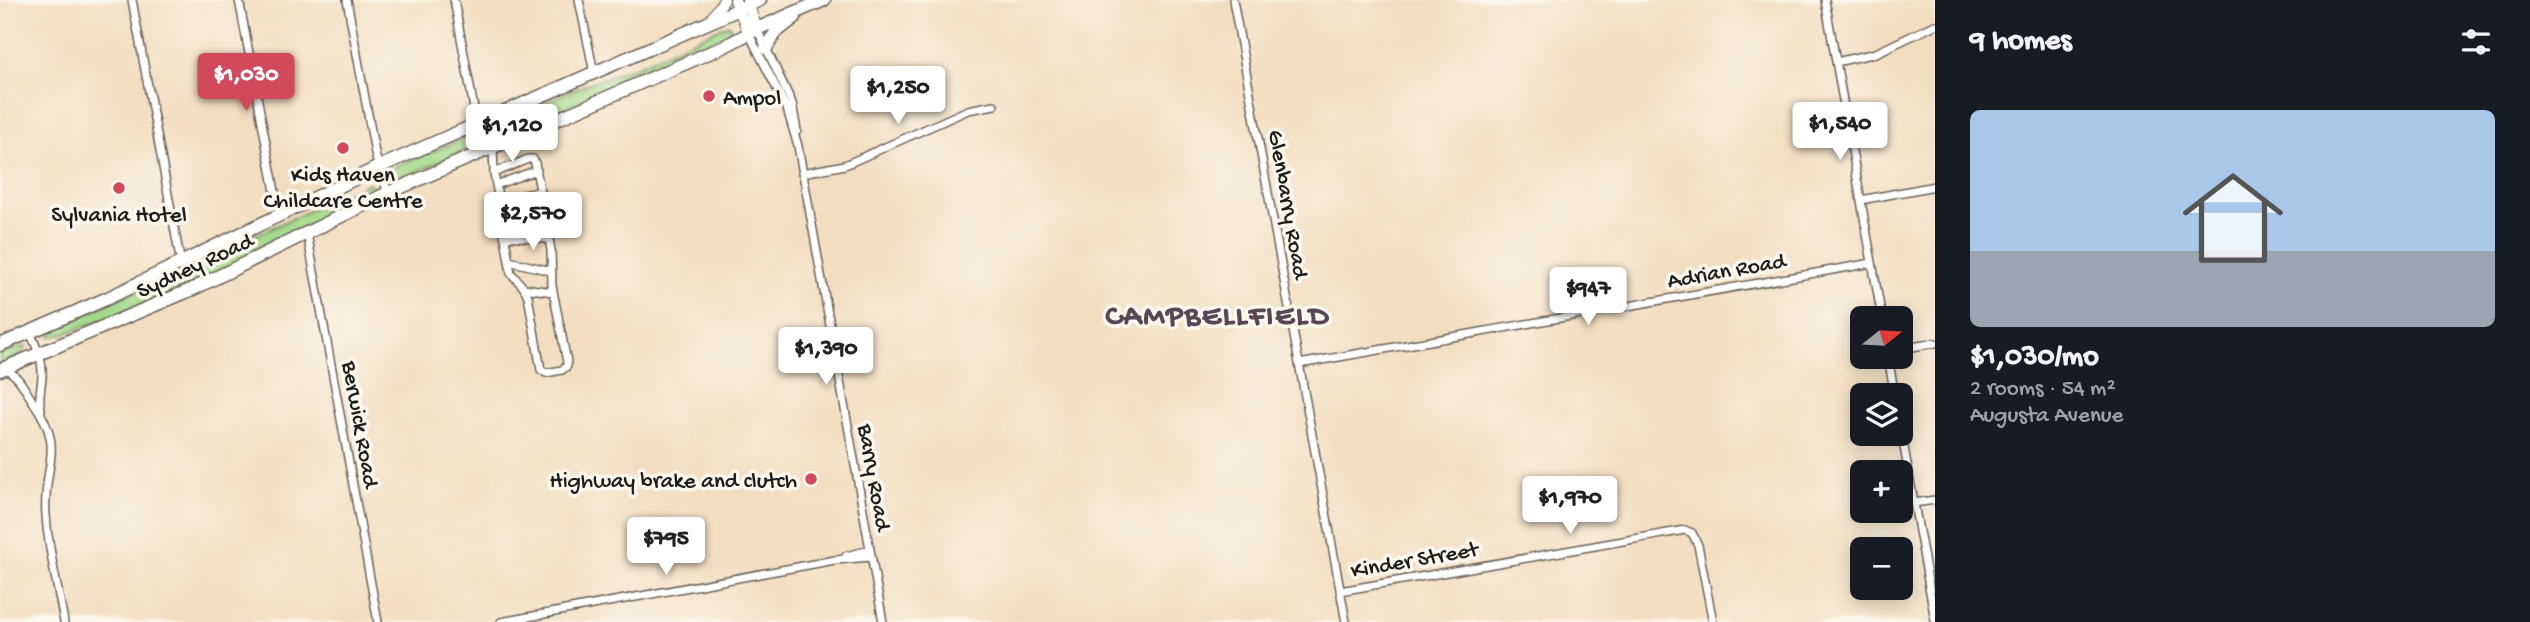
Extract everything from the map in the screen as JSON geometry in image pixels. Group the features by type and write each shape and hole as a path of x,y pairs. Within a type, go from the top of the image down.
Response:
{"highway":[{"name":"Sydney Road","path":"2,369 193,289 388,193 824,0"},
{"name":"Sydney Road","path":"0,345 181,264 379,167 708,23 746,3"},
{"path":"766,48 776,32 809,6"}],"main road":[{"path":"708,23 724,0"},
{"name":"Barry Road","path":"746,3 753,31"}],"street":[{"path":"132,0 181,264"},
{"path":"239,0 277,201 283,214"},
{"path":"347,0 379,167 388,193"},
{"path":"454,0 477,123 490,148 494,173 496,185 509,261 514,278 524,288 529,301 541,370 545,373 564,369 567,364 553,292 549,239 534,161 531,159 494,173"},
{"path":"579,0 594,73"},
{"name":"Glenbarry Road","path":"1233,0 1346,622"},
{"path":"1825,0 1880,306"},
{"path":"1836,62 1876,53 1935,26"},
{"name":"Barry Road","path":"753,31 766,48 792,103 802,173 883,622"},
{"name":"Barry Road","path":"753,31 787,109 798,146"},
{"path":"802,173 845,165 968,110 995,105"},
{"path":"496,185 537,170"},
{"path":"1861,200 1935,186"},
{"path":"499,201 541,191"},
{"path":"502,220 543,211"},
{"name":"Berwick Road","path":"307,233 378,622"},
{"path":"505,236 549,239"},
{"path":"509,261 551,271"},
{"name":"Adrian Road","path":"1299,365 1872,262"},
{"path":"524,288 553,292"},
{"path":"30,332 42,375 38,396 52,442 46,512 64,622"},
{"path":"1913,347 1935,343"},
{"path":"2,369 22,382 42,414"},
{"path":"1904,446 1935,620"},
{"path":"1914,503 1935,500"},
{"name":"Kinder Street","path":"1340,591 1685,530 1692,533 1698,545 1713,622"},
{"path":"501,622 871,553"}],"green space":[{"path":"729,24 732,32 720,40 502,136 489,133 491,124 633,68"},
{"path":"473,135 475,141 471,148 403,178 389,178 388,173 396,166"},
{"path":"369,183 373,186 368,193 220,271 120,314 64,334 50,336 57,327"},
{"path":"26,347 22,354 0,364 0,354"}],"place":[{"name":"Ampol","path":"709,96"},
{"name":"Kids Haven Childcare Centre","path":"343,148"},
{"name":"Sylvania Hotel","path":"119,188"},
{"name":"Highway brake and clutch","path":"811,479"}],"district":[{"name":"CAMPBELLFIELD","path":"1218,314"}]}
